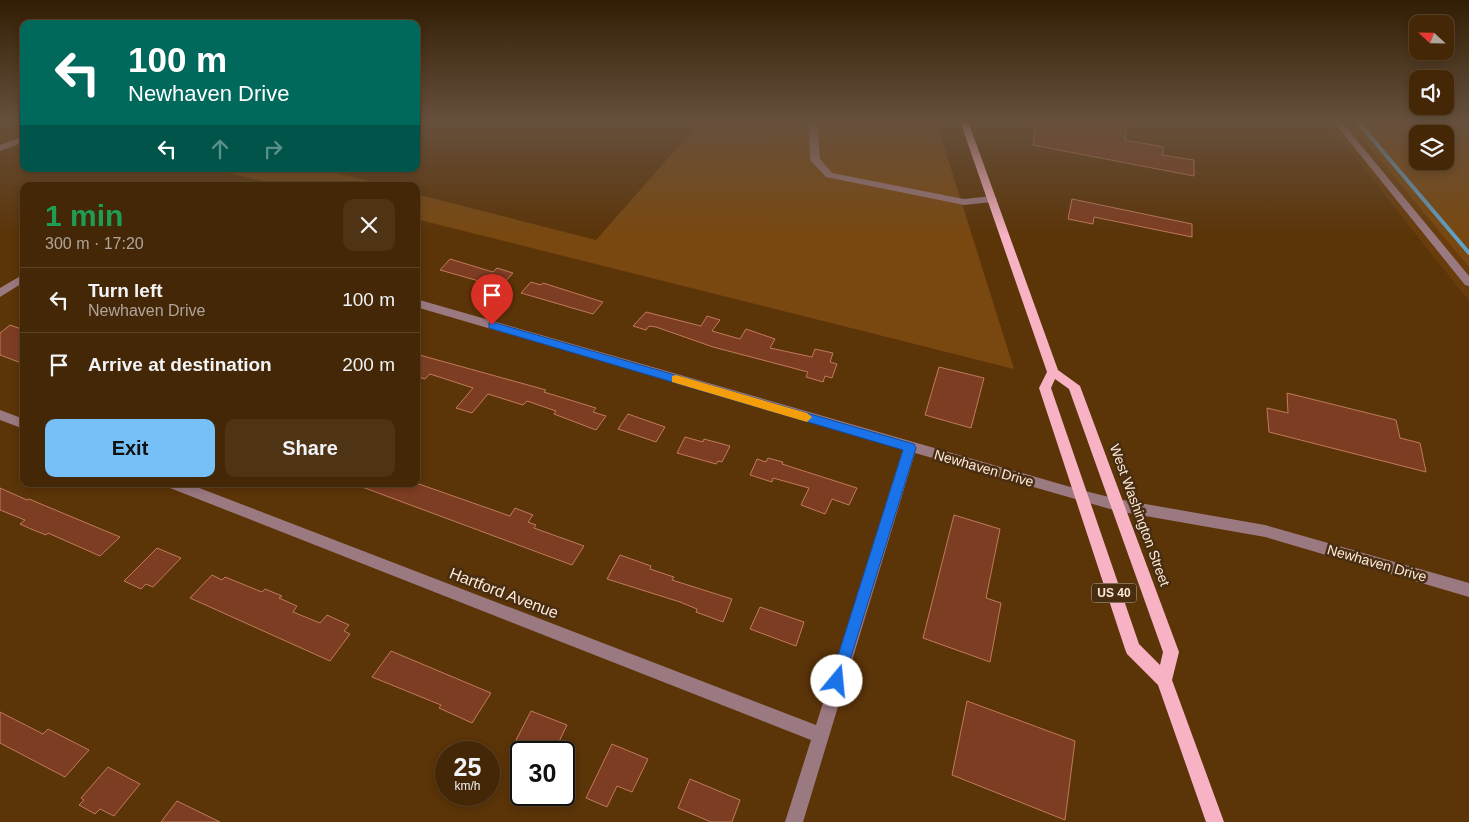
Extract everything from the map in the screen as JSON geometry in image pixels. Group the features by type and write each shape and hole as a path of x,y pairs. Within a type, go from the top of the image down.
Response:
{"main road":[{"path":"978,159 1053,372"},
{"name":"US 40","path":"1053,372 1045,388 1133,649 1164,680 1215,822"},
{"name":"West Washington Street","path":"1053,372 1074,386 1171,652 1164,680"}],"street":[{"path":"815,159 829,175 964,202 992,199"},
{"path":"1368,159 1469,283"},
{"path":"0,292 20,280"},
{"name":"Newhaven Drive","path":"420,304 910,448 1081,496 1117,505 1265,531 1469,590"},
{"path":"0,415 20,422"},
{"path":"794,822 910,448"},
{"name":"Hartford Avenue","path":"183,487 820,735"}],"shaded area":[{"path":"667,159 948,159 1014,369 420,220 420,195 596,240"},
{"path":"1357,159 1409,159 1409,170 1454,170 1454,159 1469,159 1469,301"},
{"path":"1380,159 1409,159 1409,170 1454,170 1454,159 1469,159 1469,267"},
{"path":"225,172 333,172 372,182 266,182"}],"building":[{"path":"1108,159 1194,160 1194,176"},
{"path":"1072,199 1192,224 1192,237 1094,217 1093,224 1068,219"},
{"path":"450,259 493,272 497,268 513,273 501,286 493,285 440,270"},
{"path":"531,282 541,285 543,283 603,302 593,314 521,293"},
{"path":"646,312 701,326 707,316 720,320 712,331 740,339 746,329 775,339 770,348 812,357 815,349 833,353 830,362 837,364 832,378 825,376 823,382 806,377 808,372 713,347 656,327 649,326 646,330 633,326"},
{"path":"10,325 20,329 20,362 0,355 0,333"},
{"path":"420,355 546,390 544,392 596,408 593,412 606,416 596,430 554,414 556,411 527,401 523,405 488,394 472,413 456,408 473,388 430,374 425,379 420,377"},
{"path":"939,367 984,378 971,428 925,415"},
{"path":"1287,393 1396,420 1400,438 1420,443 1426,472 1269,432 1267,408 1288,413"},
{"path":"628,414 665,427 656,442 618,429"},
{"path":"685,437 703,442 704,439 730,446 722,462 718,461 716,464 677,453"},
{"path":"768,458 857,488 849,505 832,499 825,514 801,505 809,488 773,478 772,482 750,475 757,459 766,462"},
{"path":"420,484 510,516 515,508 533,515 528,522 536,525 534,528 584,546 572,565 362,487 420,487"},
{"path":"0,488 120,537 100,556 48,533 46,535 31,529 20,524 25,520 0,510"},
{"path":"954,515 1000,529 986,598 1001,603 990,662 923,638"},
{"path":"157,548 181,558 153,587 146,584 141,589 124,581"},
{"path":"620,555 651,566 650,569 674,577 672,580 732,599 723,622 696,612 697,609 680,602 607,579"},
{"path":"212,575 222,580 225,577 262,592 265,589 282,596 279,598 297,606 293,612 320,623 327,615 349,625 344,631 350,634 330,661 190,598"},
{"path":"760,607 804,622 796,646 750,629"},
{"path":"391,651 491,693 472,723 439,708 441,705 372,677"},
{"path":"967,701 1075,741 1065,820 952,775"},
{"path":"531,711 567,725 559,741 516,740"},
{"path":"0,712 43,734 48,729 89,750 65,777 0,743"},
{"path":"612,744 648,759 632,792 617,786 607,807 586,798"},
{"path":"108,767 140,784 114,816 100,809 95,814 79,805 84,800 81,798"},
{"path":"690,779 740,800 732,822 711,822 678,808"},
{"path":"177,801 220,822 161,822"}],"waterway":[{"path":"1390,159 1469,253"}],"slow traffic":[{"path":"676,379 807,417"}],"route":[{"path":"492,325 910,448 837,681"}]}
